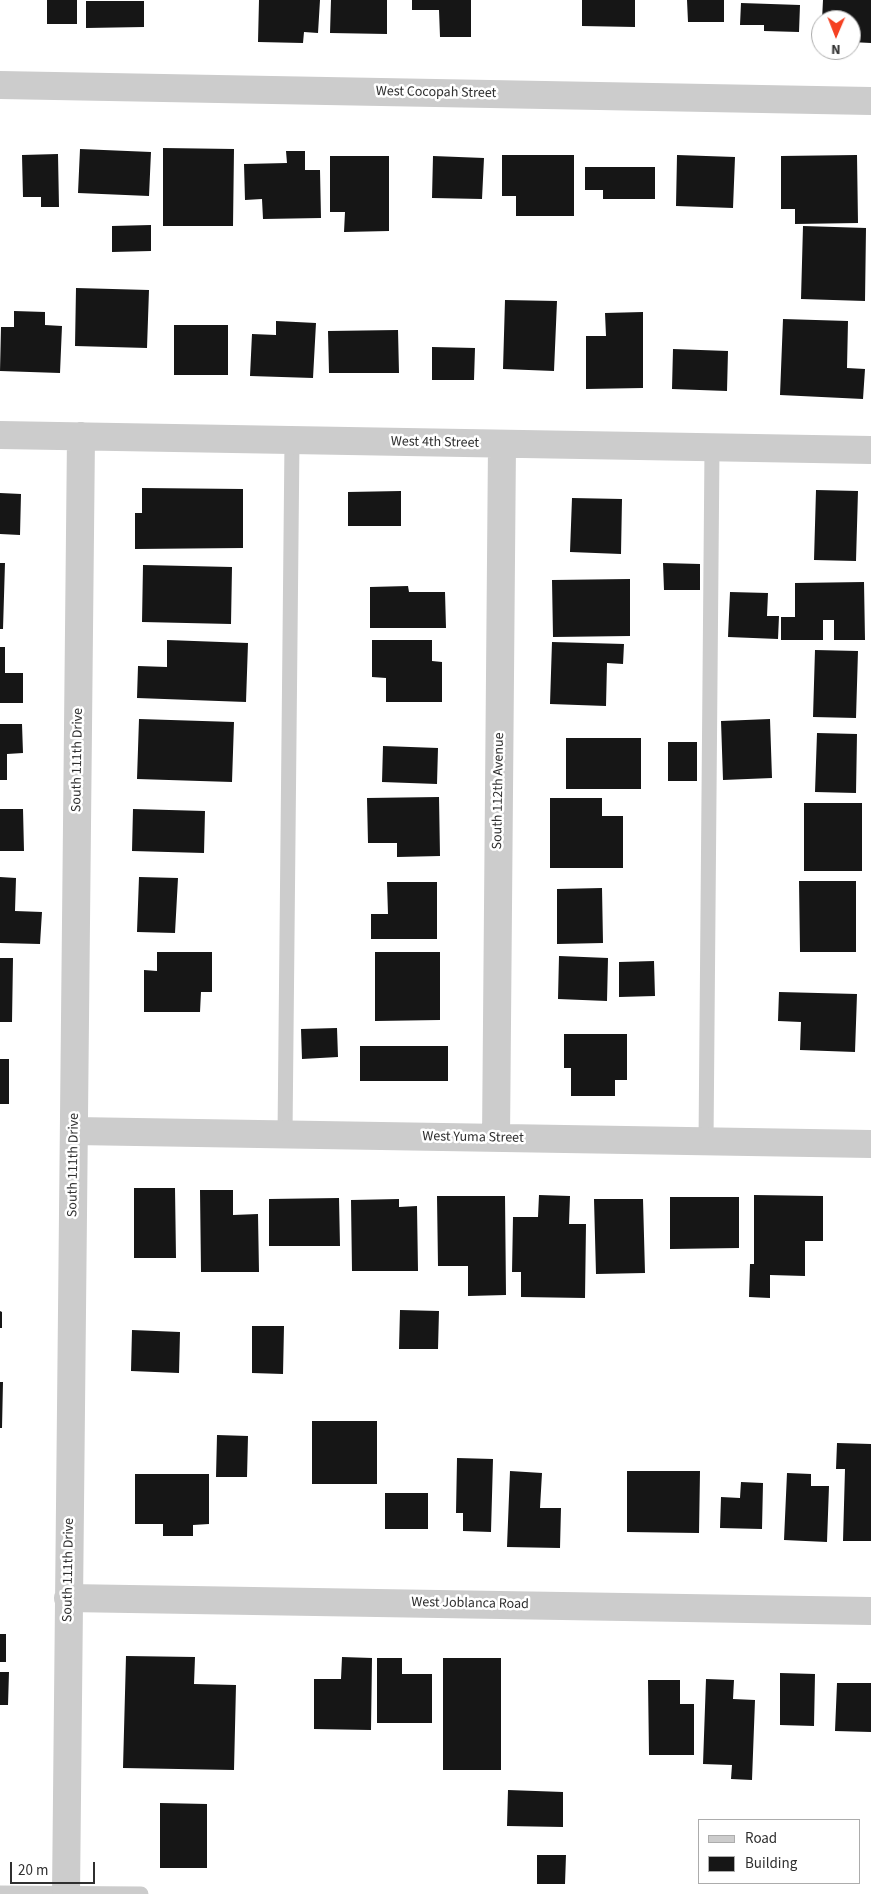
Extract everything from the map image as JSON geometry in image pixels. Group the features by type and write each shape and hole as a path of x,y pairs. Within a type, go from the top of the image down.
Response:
{"street":[{"name":"West Cocopah Street","path":"0,85 871,101"},
{"name":"West 4th Street","path":"0,434 871,450"},
{"name":"South 111th Drive","path":"66,1894 81,436"},
{"name":"South 112th Avenue","path":"496,1138 502,444"},
{"name":"West Yuma Street","path":"75,1132 871,1144"},
{"name":"West Joblanca Road","path":"68,1598 871,1611"}],"lane":[{"path":"285,1135 292,440"},
{"path":"706,1142 712,448"},
{"path":"0,1892 141,1894"}],"building":[{"path":"47,0 77,0 77,24 47,24"},
{"path":"259,0 320,0 318,33 304,32 303,43 258,42"},
{"path":"331,0 387,0 387,34 330,33"},
{"path":"412,0 471,0 471,37 440,37 439,10 412,10"},
{"path":"582,0 635,0 635,27 582,26"},
{"path":"687,0 724,0 724,22 688,22"},
{"path":"823,0 871,0 871,43 861,42 861,10 822,10"},
{"path":"86,1 144,1 144,27 86,28"},
{"path":"741,3 800,5 799,32 764,31 764,25 740,25"},
{"path":"163,148 234,149 233,226 163,226"},
{"path":"80,149 151,152 149,196 78,193"},
{"path":"286,151 305,151 305,170 320,170 321,218 263,219 262,199 245,200 244,164 287,163"},
{"path":"58,154 59,207 41,207 41,197 23,197 22,155"},
{"path":"502,155 574,155 574,216 516,216 516,196 502,196"},
{"path":"677,155 735,157 733,208 676,206"},
{"path":"857,155 858,223 795,224 795,209 781,209 781,156"},
{"path":"330,156 389,156 389,231 344,232 345,212 330,212"},
{"path":"433,156 484,158 482,199 432,198"},
{"path":"585,167 655,167 655,199 603,199 603,190 585,190"},
{"path":"151,225 151,251 112,252 112,226"},
{"path":"803,226 866,228 865,301 801,299"},
{"path":"76,288 149,290 147,348 75,346"},
{"path":"505,300 557,301 554,371 503,369"},
{"path":"14,311 45,312 45,325 62,326 60,373 0,371 1,327 14,327"},
{"path":"643,312 643,388 586,389 586,336 606,336 605,313"},
{"path":"783,319 848,321 847,368 865,369 863,399 780,395"},
{"path":"276,321 316,323 313,378 250,376 252,334 276,335"},
{"path":"174,325 228,325 228,375 174,375"},
{"path":"398,330 399,373 329,373 328,331"},
{"path":"432,347 475,348 474,380 432,380"},
{"path":"673,349 728,351 727,391 672,389"},
{"path":"142,488 243,489 243,548 135,549 135,513 142,513"},
{"path":"816,490 858,491 856,561 814,560"},
{"path":"401,491 401,526 348,526 348,492"},
{"path":"0,493 21,494 20,535 0,534"},
{"path":"572,498 622,499 621,554 570,552"},
{"path":"0,563 5,563 3,629 0,629"},
{"path":"663,563 700,564 700,590 664,590"},
{"path":"143,565 232,567 231,624 142,622"},
{"path":"630,579 630,636 553,637 552,580"},
{"path":"864,582 865,640 834,640 834,620 823,620 823,640 781,640 781,617 795,617 795,583"},
{"path":"408,586 409,592 445,592 446,628 370,628 370,587"},
{"path":"730,592 768,593 767,616 779,616 778,639 728,637"},
{"path":"167,640 248,643 246,702 137,698 138,666 167,667"},
{"path":"372,640 432,640 432,661 442,662 442,702 386,702 386,678 372,677"},
{"path":"552,642 624,644 623,664 607,663 606,706 550,704"},
{"path":"0,647 5,647 5,673 23,673 23,703 0,703"},
{"path":"815,650 858,651 856,718 813,717"},
{"path":"139,719 234,722 232,782 137,779"},
{"path":"770,719 772,778 723,780 721,721"},
{"path":"0,724 22,724 23,753 7,754 7,780 0,780"},
{"path":"817,733 857,734 856,793 815,792"},
{"path":"566,738 641,738 641,789 566,789"},
{"path":"668,742 697,742 697,781 668,781"},
{"path":"383,746 438,748 437,784 382,782"},
{"path":"439,797 440,856 397,857 397,843 368,843 367,798"},
{"path":"550,798 602,798 602,816 623,816 623,868 550,868"},
{"path":"804,803 862,803 862,871 804,871"},
{"path":"0,809 23,809 24,851 0,851"},
{"path":"133,809 205,811 204,853 132,851"},
{"path":"0,877 16,878 15,911 42,912 40,944 0,943"},
{"path":"139,877 178,878 175,933 137,932"},
{"path":"799,881 856,881 856,952 800,952"},
{"path":"387,882 437,882 437,939 371,939 371,914 388,914"},
{"path":"602,888 603,943 557,944 557,889"},
{"path":"157,952 212,952 212,992 201,992 200,1012 144,1012 144,970 157,971"},
{"path":"375,952 440,952 440,1020 375,1021"},
{"path":"559,956 608,958 607,1001 558,999"},
{"path":"0,958 13,958 12,1022 0,1022"},
{"path":"654,961 655,996 619,997 619,962"},
{"path":"779,992 857,994 855,1052 800,1050 801,1022 778,1021"},
{"path":"337,1028 338,1057 302,1059 301,1029"},
{"path":"564,1034 627,1034 627,1080 615,1080 615,1096 571,1096 571,1068 564,1068"},
{"path":"360,1046 448,1046 448,1081 360,1081"},
{"path":"0,1059 9,1059 9,1104 0,1104"},
{"path":"134,1188 175,1188 176,1258 134,1258"},
{"path":"200,1190 233,1190 233,1215 258,1214 259,1272 201,1272"},
{"path":"539,1195 570,1196 569,1224 586,1224 585,1298 521,1297 521,1272 512,1272 513,1217 538,1217"},
{"path":"754,1195 823,1196 823,1241 805,1241 805,1276 770,1275 770,1298 749,1297 750,1264 754,1264"},
{"path":"437,1196 505,1196 506,1295 468,1296 468,1266 438,1266"},
{"path":"670,1197 739,1197 739,1248 670,1249"},
{"path":"339,1198 340,1246 269,1246 269,1199"},
{"path":"399,1199 399,1207 417,1206 418,1271 352,1271 351,1200"},
{"path":"594,1199 643,1199 645,1273 596,1274"},
{"path":"400,1310 439,1311 438,1349 399,1349"},
{"path":"0,1311 2,1312 2,1328 0,1328"},
{"path":"252,1326 284,1326 283,1374 252,1373"},
{"path":"132,1330 180,1332 179,1373 131,1371"},
{"path":"0,1382 3,1382 2,1428 0,1428"},
{"path":"312,1421 377,1421 377,1484 312,1484"},
{"path":"217,1435 248,1436 247,1477 216,1477"},
{"path":"837,1443 871,1444 871,1541 843,1541 845,1469 836,1469"},
{"path":"457,1458 493,1459 491,1532 463,1531 463,1513 456,1513"},
{"path":"510,1471 542,1473 540,1508 561,1508 560,1548 507,1547"},
{"path":"627,1471 700,1471 699,1533 627,1532"},
{"path":"787,1473 811,1474 811,1486 829,1486 827,1542 784,1540"},
{"path":"135,1474 209,1474 209,1524 193,1525 193,1536 163,1536 163,1524 135,1524"},
{"path":"741,1482 763,1483 762,1529 720,1528 721,1497 740,1498"},
{"path":"385,1493 428,1493 428,1529 385,1529"},
{"path":"0,1634 6,1634 6,1662 0,1662"},
{"path":"126,1656 195,1657 194,1684 236,1685 234,1770 123,1768"},
{"path":"342,1657 372,1658 371,1730 314,1729 314,1679 341,1679"},
{"path":"377,1658 402,1658 402,1674 432,1674 432,1723 377,1723"},
{"path":"443,1658 501,1658 501,1770 443,1770"},
{"path":"0,1672 9,1672 8,1705 0,1705"},
{"path":"780,1673 815,1674 814,1726 780,1725"},
{"path":"706,1679 734,1680 733,1699 755,1700 752,1780 731,1779 732,1765 703,1764"},
{"path":"648,1680 680,1680 680,1704 694,1704 694,1755 649,1755"},
{"path":"837,1683 871,1683 871,1732 835,1731"},
{"path":"508,1790 563,1792 563,1827 507,1826"},
{"path":"160,1803 207,1804 207,1868 160,1868"},
{"path":"537,1855 566,1855 565,1884 537,1884"}]}
